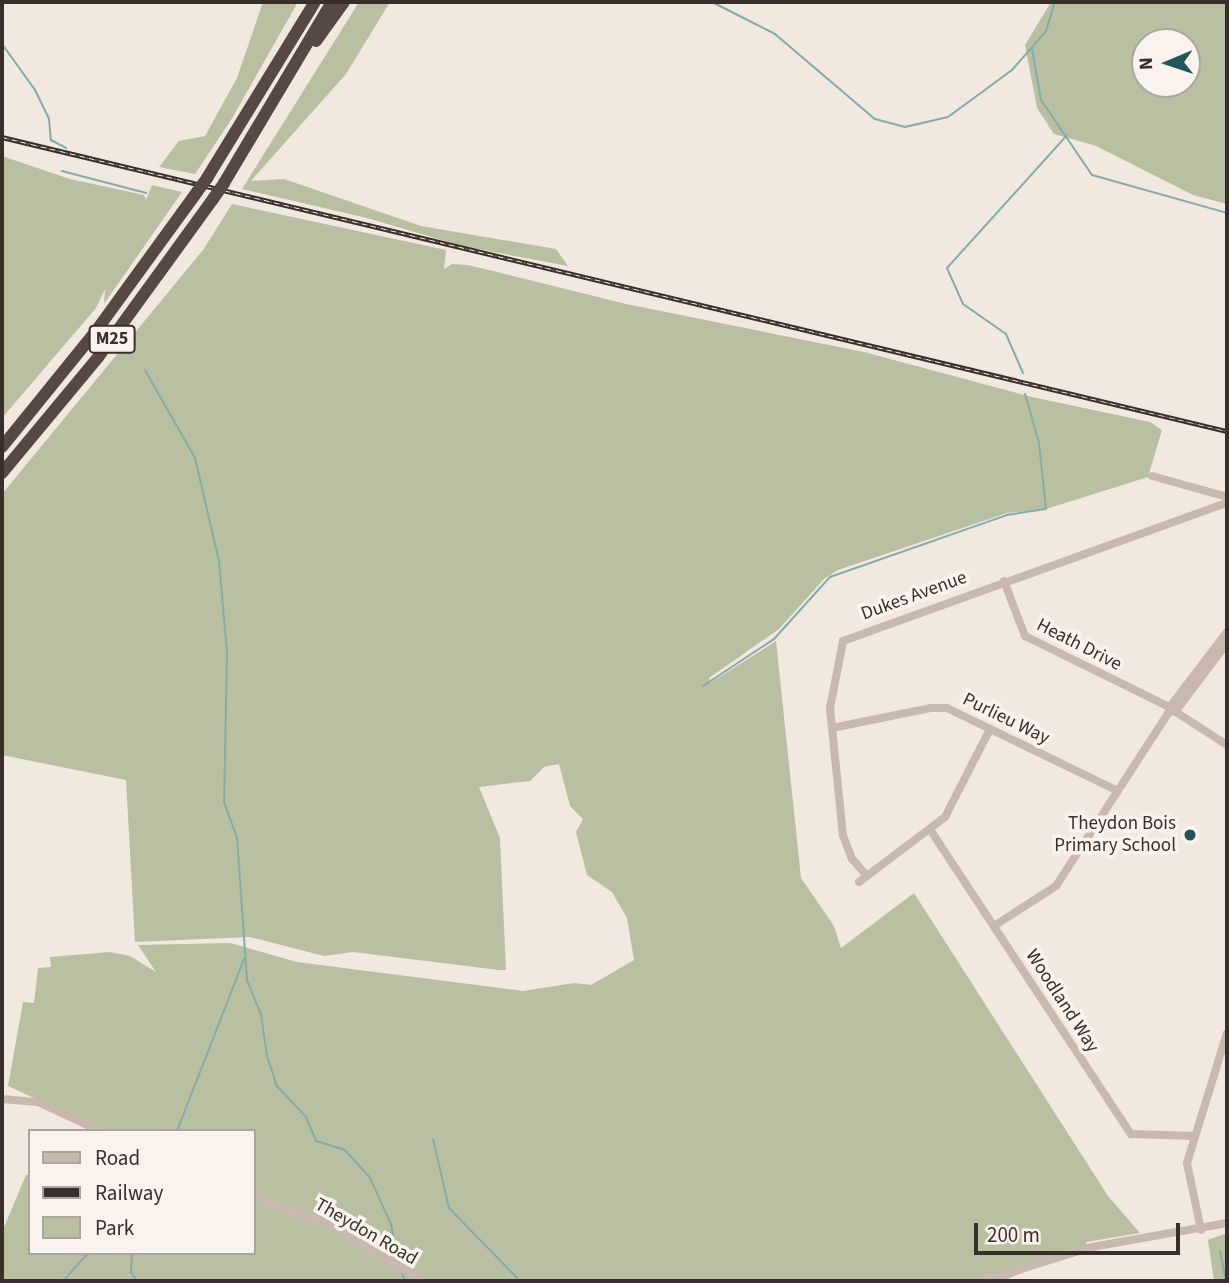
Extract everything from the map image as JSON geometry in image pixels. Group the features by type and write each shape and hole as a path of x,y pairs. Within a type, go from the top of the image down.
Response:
{"highway":[{"path":"258,98 270,65 306,2"},
{"name":"M25","path":"2,447 105,320 207,178 315,2"},
{"name":"M25","path":"2,473 99,356 213,199 306,51 332,2"},
{"path":"306,51 327,29 344,2"}],"street":[{"path":"1152,477 1227,497"},
{"name":"Dukes Avenue","path":"867,876 852,859 843,836 832,729 830,708 843,641 1227,503"},
{"name":"Heath Drive","path":"1004,581 1025,636 1172,710 1227,745"},
{"path":"994,926 1056,886 1227,632"},
{"path":"1172,710 1227,643"},
{"name":"Purlieu Way","path":"832,729 930,708 947,708 1118,791"},
{"path":"859,883 931,831 945,817 990,729"},
{"name":"Woodland Way","path":"931,831 1131,1134 1195,1136"},
{"path":"1201,1230 1186,1168 1227,1033"},
{"path":"2,1099 45,1104 96,1129"},
{"name":"Theydon Road","path":"256,1198 333,1227 422,1281"},
{"path":"982,1281 1092,1247 1201,1230 1227,1223"}],"green space":[{"path":"263,2 298,2 231,120 195,174 159,167 179,141 205,136 237,78"},
{"path":"359,2 390,2 346,74 251,181 284,179 421,226 556,249 568,266 462,246 367,218 242,189"},
{"path":"1051,2 1227,2 1227,204 1193,195 1096,146 1054,134 1037,108 1025,45"},
{"path":"2,156 70,179 144,195 146,200 152,185 182,192 104,304 105,289 96,308 2,418"},
{"path":"232,204 446,250 444,269 452,264 468,265 626,304 864,352 1032,397 1150,422 1162,430 1148,477 1043,510 1007,513 838,570 824,579 779,629 709,678 710,683 776,641 801,878 834,926 841,948 914,893 1108,1196 1140,1233 1086,1242 1087,1245 1003,1281 2,1281 2,1232 26,1175 28,1255 256,1255 256,1129 102,1129 8,1086 23,1002 34,1003 38,968 51,967 50,957 110,952 130,956 156,972 138,945 230,943 297,962 523,991 574,983 591,985 634,960 627,918 612,892 587,875 576,832 583,819 570,806 559,764 544,767 530,781 479,787 500,838 506,970 499,970 353,952 324,956 250,937 135,942 126,780 2,755 2,494 203,250"},
{"path":"1227,1233 1227,1281 1214,1281 1208,1240"}],"waterway":[{"path":"712,2 775,34 875,119 905,127 948,117 1012,70 1046,31 1055,2"},
{"path":"2,44 35,90 49,119 51,140 66,148"},
{"path":"1032,49 1041,100 1092,175 1227,213"},
{"path":"1023,373 1006,334 963,304 947,268 1067,135"},
{"path":"62,171 146,193"},
{"path":"145,370 195,458 219,561 227,652 224,802 237,837 247,980 261,1014 267,1056 277,1086 306,1117 316,1141 345,1150 370,1178 391,1224 399,1264"},
{"path":"703,686 774,639 830,577 1007,515 1046,509 1039,443 1025,394"},
{"path":"178,1129 244,959"},
{"path":"433,1139 449,1208 520,1281"},
{"path":"1220,1251 1226,1281"},
{"path":"63,1281 86,1255"},
{"path":"132,1255 131,1272 137,1281"},
{"path":"402,1272 405,1281"}],"railway":[{"path":"2,137 1227,431"}],"place":[{"name":"Theydon Bois Primary School","path":"1190,835"}]}
